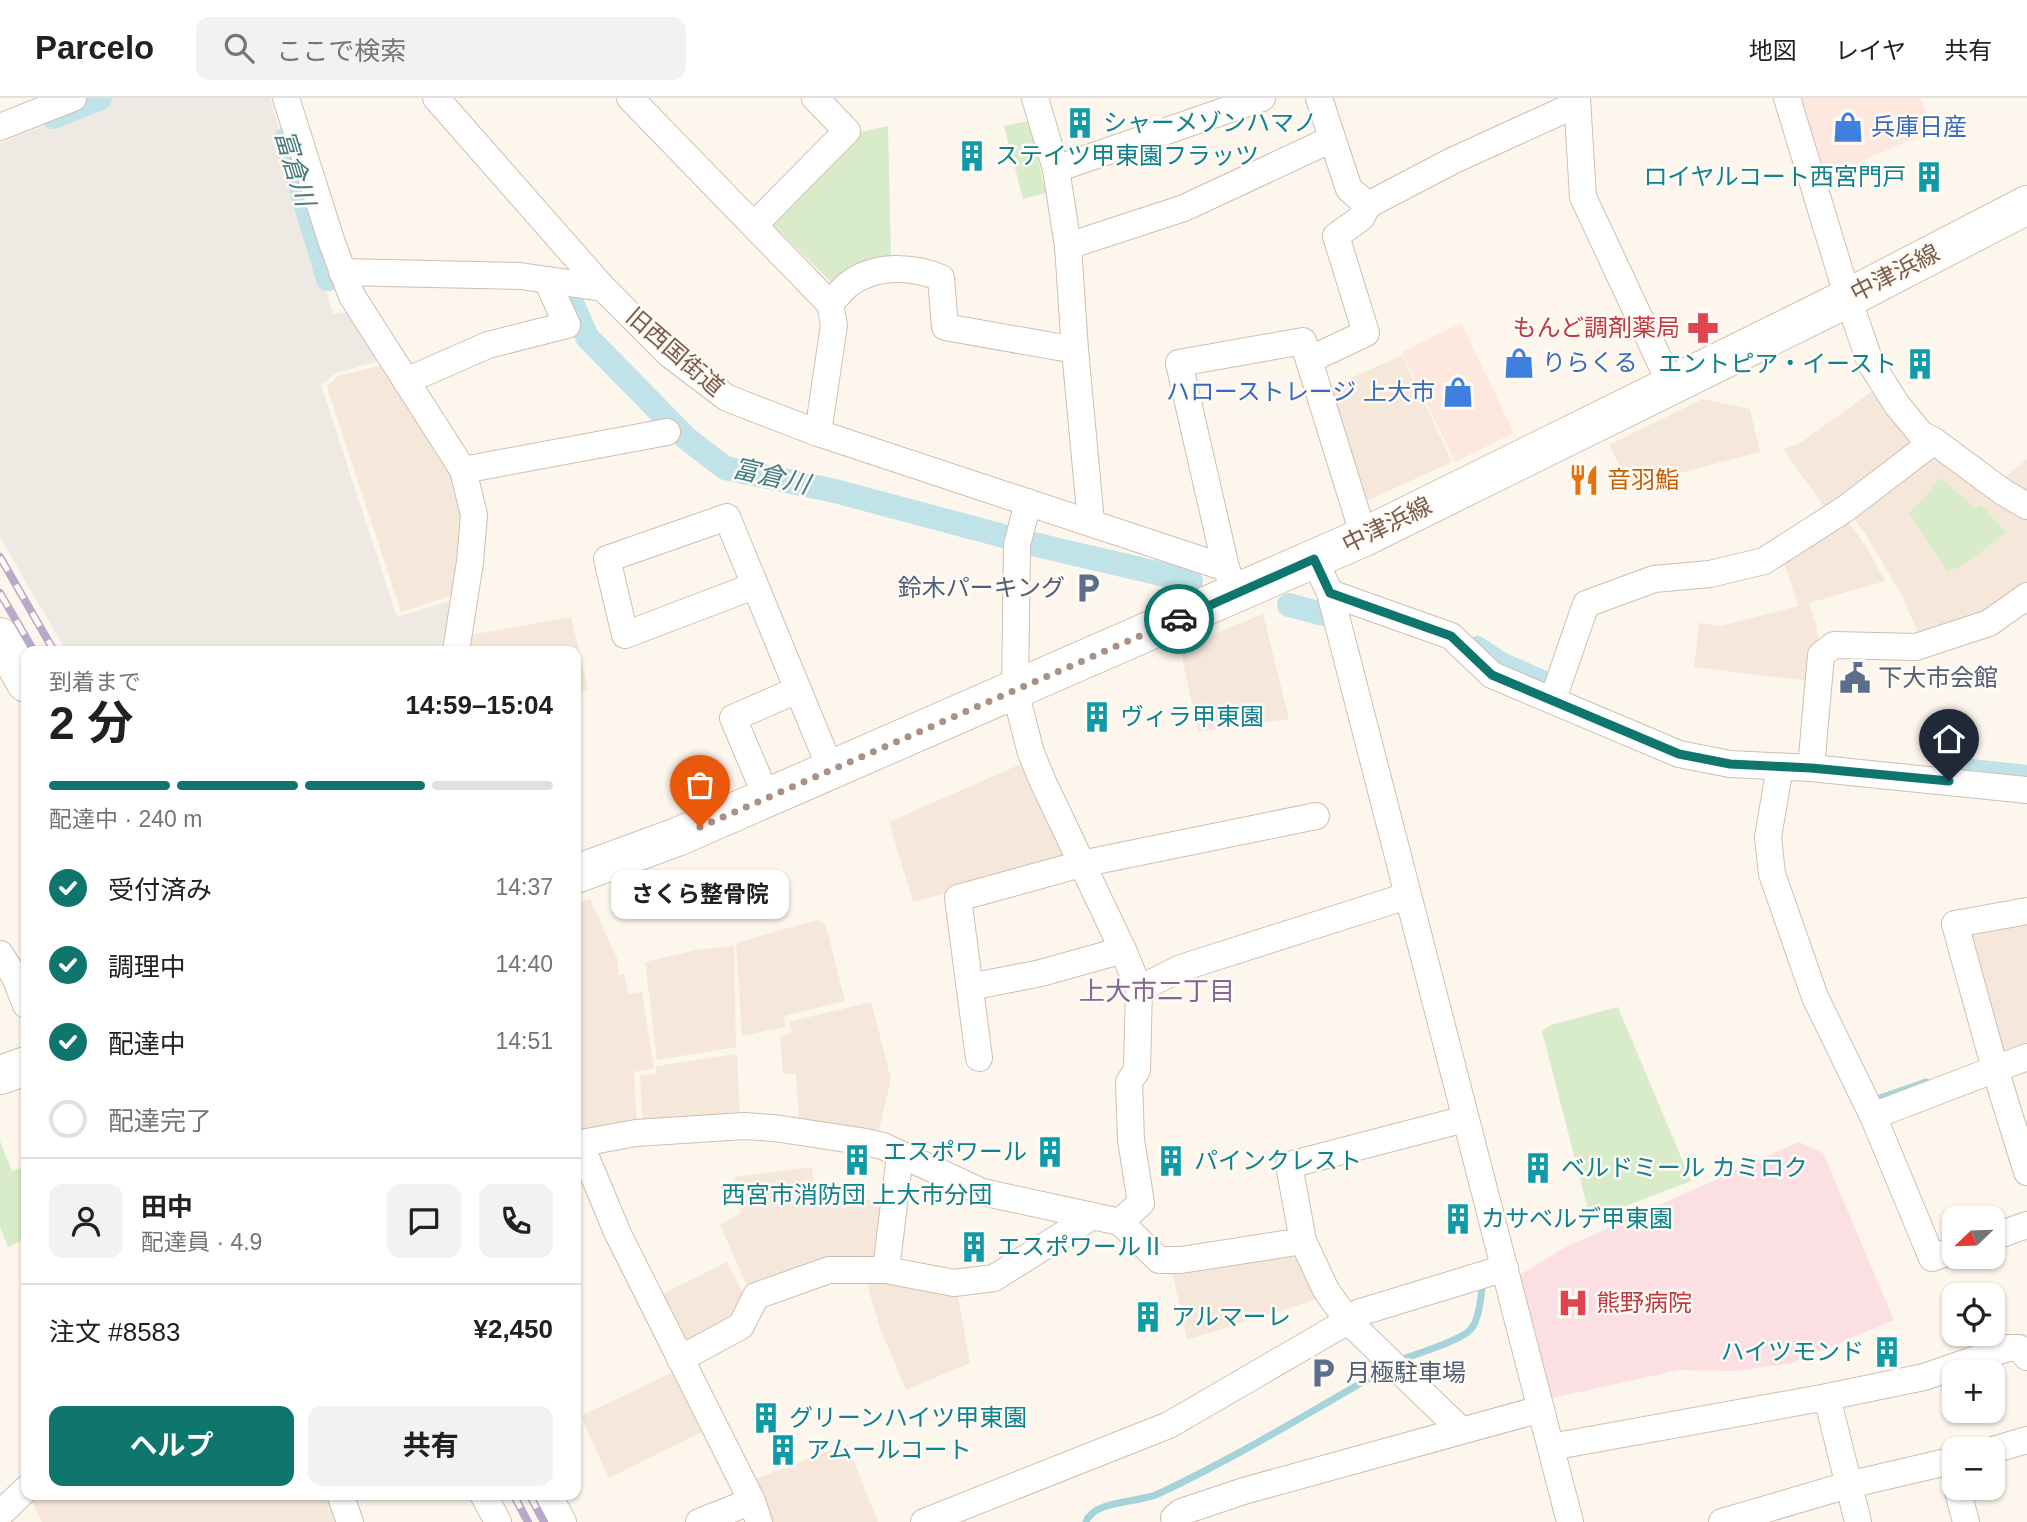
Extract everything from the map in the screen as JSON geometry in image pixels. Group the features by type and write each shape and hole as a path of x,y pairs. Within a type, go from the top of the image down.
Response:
{"street":[{"path":"0,127 73,98"},
{"path":"286,98 352,296 463,470 474,515 470,562 457,646"},
{"path":"436,98 603,288"},
{"path":"630,98 830,304 834,325 818,433"},
{"path":"754,225 847,131 815,98"},
{"path":"1035,98 1056,169 1068,246 1074,350 1091,522"},
{"path":"1056,169 1262,98"},
{"path":"1319,98 1349,189 1368,205"},
{"path":"1787,98 1847,298 1870,362 1897,405 1922,434 2027,506"},
{"path":"1309,360 1366,333 1336,236 1361,218 1368,205 1577,101 1583,197 1671,385"},
{"path":"1068,246 1184,208 1332,139"},
{"name":"中津浜線","path":"581,872 667,841 1015,691 1232,581 1322,576 1364,537 1847,298 2027,205"},
{"path":"830,304 850,283 884,269 925,271 941,278 945,327 1074,350"},
{"name":"旧西国街道","path":"342,272 520,276 603,288 669,354 727,398 818,433 1091,522 1232,581"},
{"path":"406,381 488,345 567,325 547,280"},
{"path":"1232,581 1179,363 1303,341 1364,537"},
{"path":"463,470 667,432"},
{"path":"1553,699 1586,604 1654,579 1710,574 1764,561 1845,509 1934,441"},
{"path":"1028,502 1017,545 1015,691 1031,753 1139,989 1136,1070 1129,1082 1131,1140 1141,1203 1120,1222"},
{"path":"754,586 625,635 607,559 727,517 831,770"},
{"path":"1322,576 1451,636 1492,675 1679,754 1730,764 1780,766 1812,761 2027,790"},
{"path":"1322,576 1570,1522"},
{"path":"1812,761 1821,655 1834,645 1916,647 1989,623 2027,596"},
{"path":"0,637 21,674"},
{"path":"767,798 733,718 797,690"},
{"path":"1780,766 1768,837 1772,874 1815,997 1872,1116 1932,1258 1942,1255"},
{"path":"979,1058 958,898 1081,864 1317,816"},
{"path":"1139,989 1181,968 1407,896"},
{"path":"2027,911 1955,924 2027,1172"},
{"path":"970,986 1041,973 1123,950"},
{"path":"0,954 21,992"},
{"path":"1872,1116 2027,1057"},
{"path":"0,1075 21,1068"},
{"path":"1461,1430 1348,1321 1326,1290 1303,1241 1289,1165 1465,1119"},
{"path":"581,1142 636,1133 744,1126 774,1128 883,1146 982,1192 1120,1222 1159,1260 1181,1260 1303,1241"},
{"path":"581,1150 618,1234 756,1511 699,1522"},
{"path":"886,1270 900,1155"},
{"path":"680,1359 741,1326 756,1296 829,1270 886,1270 954,1283 994,1278 1091,1217"},
{"path":"2006,1232 2027,1225"},
{"path":"924,1522 1170,1425 1358,1313 1505,1268"},
{"path":"1551,1447 1924,1377 2008,1348 2020,1348 2027,1357"},
{"path":"1827,1397 1858,1522"},
{"path":"1175,1522 1174,1518 1181,1512 1247,1490 1541,1409"},
{"path":"2005,1446 2027,1440"},
{"path":"1732,1521 1848,1485 1942,1469"},
{"path":"0,1513 21,1494"},
{"path":"342,1500 349,1522"},
{"path":"486,1500 498,1522"},
{"path":"551,1500 563,1522"},
{"path":"1960,1500 1966,1522"}],"shaded area":[{"path":"113,98 270,98 333,314 347,312 379,361 336,373 321,385 397,617 449,601 445,646 63,646 0,537 0,143"},
{"name":"兵庫日産","path":"1795,98 1920,98 1934,130 1820,179"},
{"name":"ハローストレージ 上大市","path":"1461,323 1514,433 1455,462 1402,352"},
{"path":"1402,355 1452,462 1362,503 1323,391"},
{"path":"386,364 456,472 463,512 457,594 401,612 327,387 338,376"},
{"path":"1879,386 1919,443 1830,515 1783,449 1799,444"},
{"path":"1702,399 1750,409 1760,452 1630,486 1609,445"},
{"path":"1932,446 2027,511 2027,587 1991,613 1922,642 1903,598 1850,512"},
{"path":"2027,459 2027,497 2002,480"},
{"path":"1844,516 1867,548 1885,581 1809,603 1817,627 1819,645 1810,681 1694,667 1699,623 1721,626 1798,606 1782,555"},
{"path":"1263,614 1289,719 1198,732 1180,648"},
{"path":"571,617 578,646 468,646 470,635"},
{"path":"581,660 588,690 581,692"},
{"path":"1021,764 1065,861 913,902 889,822"},
{"path":"590,899 617,958 619,975 624,974 628,994 642,992 654,1068 634,1072 637,1128 581,1135 581,902"},
{"path":"2027,919 2027,1042 2000,1053 1967,934"},
{"path":"817,920 824,923 827,930 845,1001 784,1016 785,1027 742,1036 736,943"},
{"path":"734,946 736,1047 657,1060 645,962 696,950"},
{"path":"871,1002 891,1079 878,1134 799,1122 796,1074 783,1073 780,1036 792,1033 789,1022"},
{"path":"737,1054 740,1120 643,1127 640,1075 656,1074 656,1066"},
{"path":"1799,1142 1823,1153 1894,1320 1792,1363 1736,1371 1679,1370 1552,1398 1518,1276 1564,1248"},
{"path":"812,1167 816,1202 888,1199 881,1259 820,1258 820,1264 749,1291 720,1225 741,1213 735,1177"},
{"path":"1301,1248 1324,1297 1187,1340 1171,1266"},
{"path":"727,1262 745,1297 736,1322 684,1344 658,1296"},
{"path":"866,1280 956,1286 970,1363 906,1390 880,1328"},
{"path":"680,1369 710,1428 609,1478 581,1416"},
{"path":"847,1444 878,1522 764,1522 748,1482"},
{"path":"31,1500 335,1500 342,1522 42,1522"}],"green space":[{"path":"1029,121 1046,193 1023,199 1004,126"},
{"path":"888,126 891,257 834,285 772,224 861,132"},
{"path":"1940,478 1976,508 1981,505 2007,533 1960,567 1947,572 1909,512"},
{"path":"1618,1007 1691,1181 1618,1209 1589,1214 1542,1031 1551,1025"},
{"path":"0,1141 12,1171 21,1168 21,1241 8,1247 0,1227"}],"waterway":[{"name":"富倉川","path":"53,117 100,98"},
{"name":"富倉川","path":"286,139 328,279"},
{"name":"富倉川","path":"564,296 570,298 587,337 686,438 725,468 835,491 1007,537"},
{"name":"富倉川","path":"1033,544 1191,581"},
{"name":"富倉川","path":"1289,605 1323,614"},
{"name":"富倉川","path":"1477,648 1501,664 1547,684"},
{"name":"富倉川","path":"1972,771 2027,777"},
{"path":"1880,1098 1926,1082"},
{"path":"1397,1361 1447,1343 1470,1330 1477,1316 1482,1287"},
{"path":"1086,1522 1091,1515 1107,1506 1158,1494 1217,1465 1387,1368"}],"railway":[{"path":"0,557 51,646"},
{"path":"0,593 31,646"},
{"path":"516,1500 528,1522"},
{"path":"532,1500 544,1522"}],"way so far":[{"path":"700,827 1179,619"}],"place":[{"name":"シャーメゾンハマノ","path":"1080,123"},
{"name":"兵庫日産","path":"1848,127"},
{"name":"ステイツ甲東園フラッツ","path":"972,156"},
{"name":"ロイヤルコート西宮門戸","path":"1929,177"},
{"name":"もんど調剤薬局","path":"1703,328"},
{"name":"りらくる","path":"1519,363"},
{"name":"エントピア・イースト","path":"1920,364"},
{"name":"ハローストレージ 上大市","path":"1458,392"},
{"name":"音羽鮨","path":"1584,480"},
{"name":"鈴木パーキング","path":"1088,588"},
{"name":"下大市会館","path":"1855,678"},
{"name":"ヴィラ甲東園","path":"1097,717"},
{"name":"さくら整骨院","path":"700,827"},
{"name":"エスポワール","path":"1050,1152"},
{"name":"西宮市消防団 上大市分団","path":"857,1160"},
{"name":"パインクレスト","path":"1171,1161"},
{"name":"ベルドミール カミロク","path":"1538,1168"},
{"name":"カサベルデ甲東園","path":"1458,1219"},
{"name":"エスポワールⅡ","path":"974,1247"},
{"name":"熊野病院","path":"1573,1303"},
{"name":"アルマーレ","path":"1148,1317"},
{"name":"ハイツモンド","path":"1887,1352"},
{"name":"月極駐車場","path":"1323,1373"},
{"name":"グリーンハイツ甲東園","path":"766,1418"},
{"name":"アムールコート","path":"783,1450"}],"district":[{"name":"上大市二丁目","path":"1157,991"}],"route":[{"path":"1179,619 1314,559 1330,593 1451,636 1492,675 1679,754 1730,764 1811,768 1949,781"}]}
